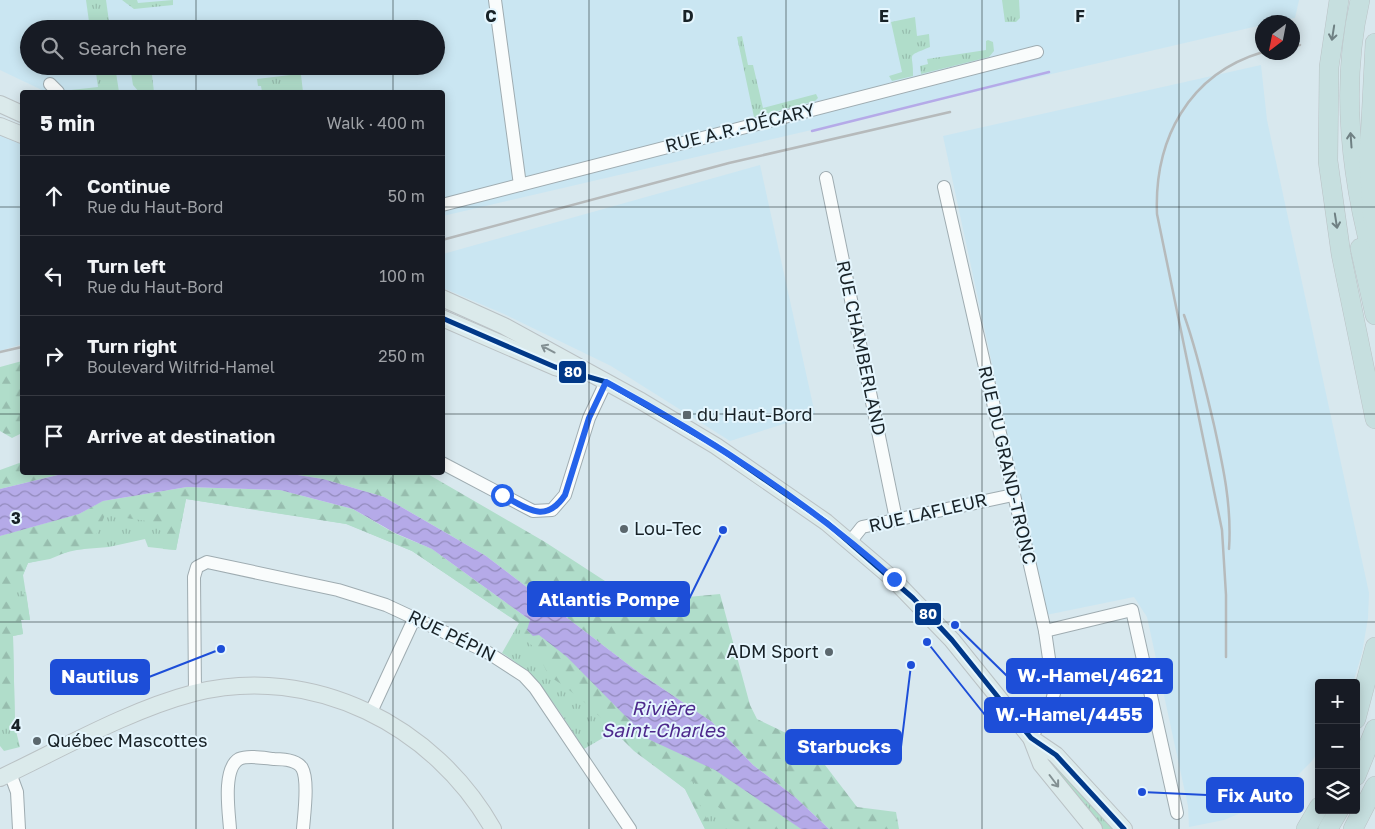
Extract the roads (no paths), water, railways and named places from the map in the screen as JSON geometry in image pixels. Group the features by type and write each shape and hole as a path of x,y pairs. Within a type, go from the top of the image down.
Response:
{"highway":[{"path":"1339,0 1329,67 1328,161 1344,264 1375,418"},
{"path":"1360,0 1350,60 1351,132 1357,188 1359,244 1375,315"},
{"path":"1373,260 1373,217 1369,160 1372,64 1375,43"},
{"path":"1357,188 1373,260"},
{"path":"1344,264 1375,360"},
{"path":"1360,703 1375,647"},
{"path":"1359,769 1375,729"},
{"path":"1353,829 1375,786"},
{"path":"1306,829 1315,814"},
{"path":"1328,829 1337,814"}],"main road":[{"path":"0,104 20,113"},
{"path":"0,126 20,134"},
{"path":"445,299 504,326 606,382 724,451 773,484 850,542 894,579 933,620 1031,738 1056,755 1124,829"},
{"path":"445,319 555,366 606,382"},
{"path":"5,775 157,705 195,693 242,687 273,687 322,695 371,712 404,732 444,764 469,791 493,829"},
{"path":"1031,738 1041,764 1094,829"}],"street":[{"path":"495,0 520,185"},
{"name":"RUE A.R.-DÉCARY","path":"445,205 1037,52"},
{"name":"RUE CHAMBERLAND","path":"826,178 896,518"},
{"name":"RUE DU GRAND-TRONC","path":"944,188 1045,630 1054,693 1049,708 1031,738"},
{"path":"445,466 533,512 552,510 565,495 589,418 606,382"},
{"name":"RUE LAFLEUR","path":"850,542 862,528 896,518 1013,495"},
{"name":"RUE PÉPIN","path":"195,693 194,577 197,567 207,562 280,576 346,592 415,617 487,652 524,676 545,702 630,829"},
{"path":"1045,630 1132,610 1177,812"},
{"path":"371,712 415,617"},
{"path":"230,829 228,788 232,768 239,760 248,758 279,759 294,762 301,766 305,776 303,829"},
{"path":"5,775 18,792 19,829"}],"water":[{"name":"Rivière Saint-Charles","path":"58,475 298,475 323,479 384,497 486,556 638,672 712,722 753,765 795,797 829,829 801,829 715,770 648,739 567,657 539,635 533,636 527,630 530,620 432,549 395,533 353,509 280,490 187,487 103,501 79,514 0,536 0,489"}],"waterway":[{"path":"812,131 1049,72"}],"railway":[{"path":"1226,657 1226,595 1222,530 1157,214 1158,187 1162,161 1169,136 1181,114 1196,93 1214,76 1237,62 1255,55"},
{"path":"445,239 729,163 950,112"},
{"path":"1184,315 1193,342 1221,456 1228,502 1229,549"},
{"path":"0,352 20,347"}],"place":[{"name":"du Haut-Bord","path":"687,415"},
{"name":"Lou-Tec","path":"624,529"},
{"name":"Atlantis Pompe","path":"723,530"},
{"name":"W.-Hamel/4621","path":"955,625"},
{"name":"W.-Hamel/4455","path":"927,642"},
{"name":"Nautilus","path":"221,649"},
{"name":"ADM Sport","path":"829,652"},
{"name":"Starbucks","path":"911,665"},
{"name":"Québec Mascottes","path":"37,741"},
{"name":"Fix Auto","path":"1142,792"}]}
